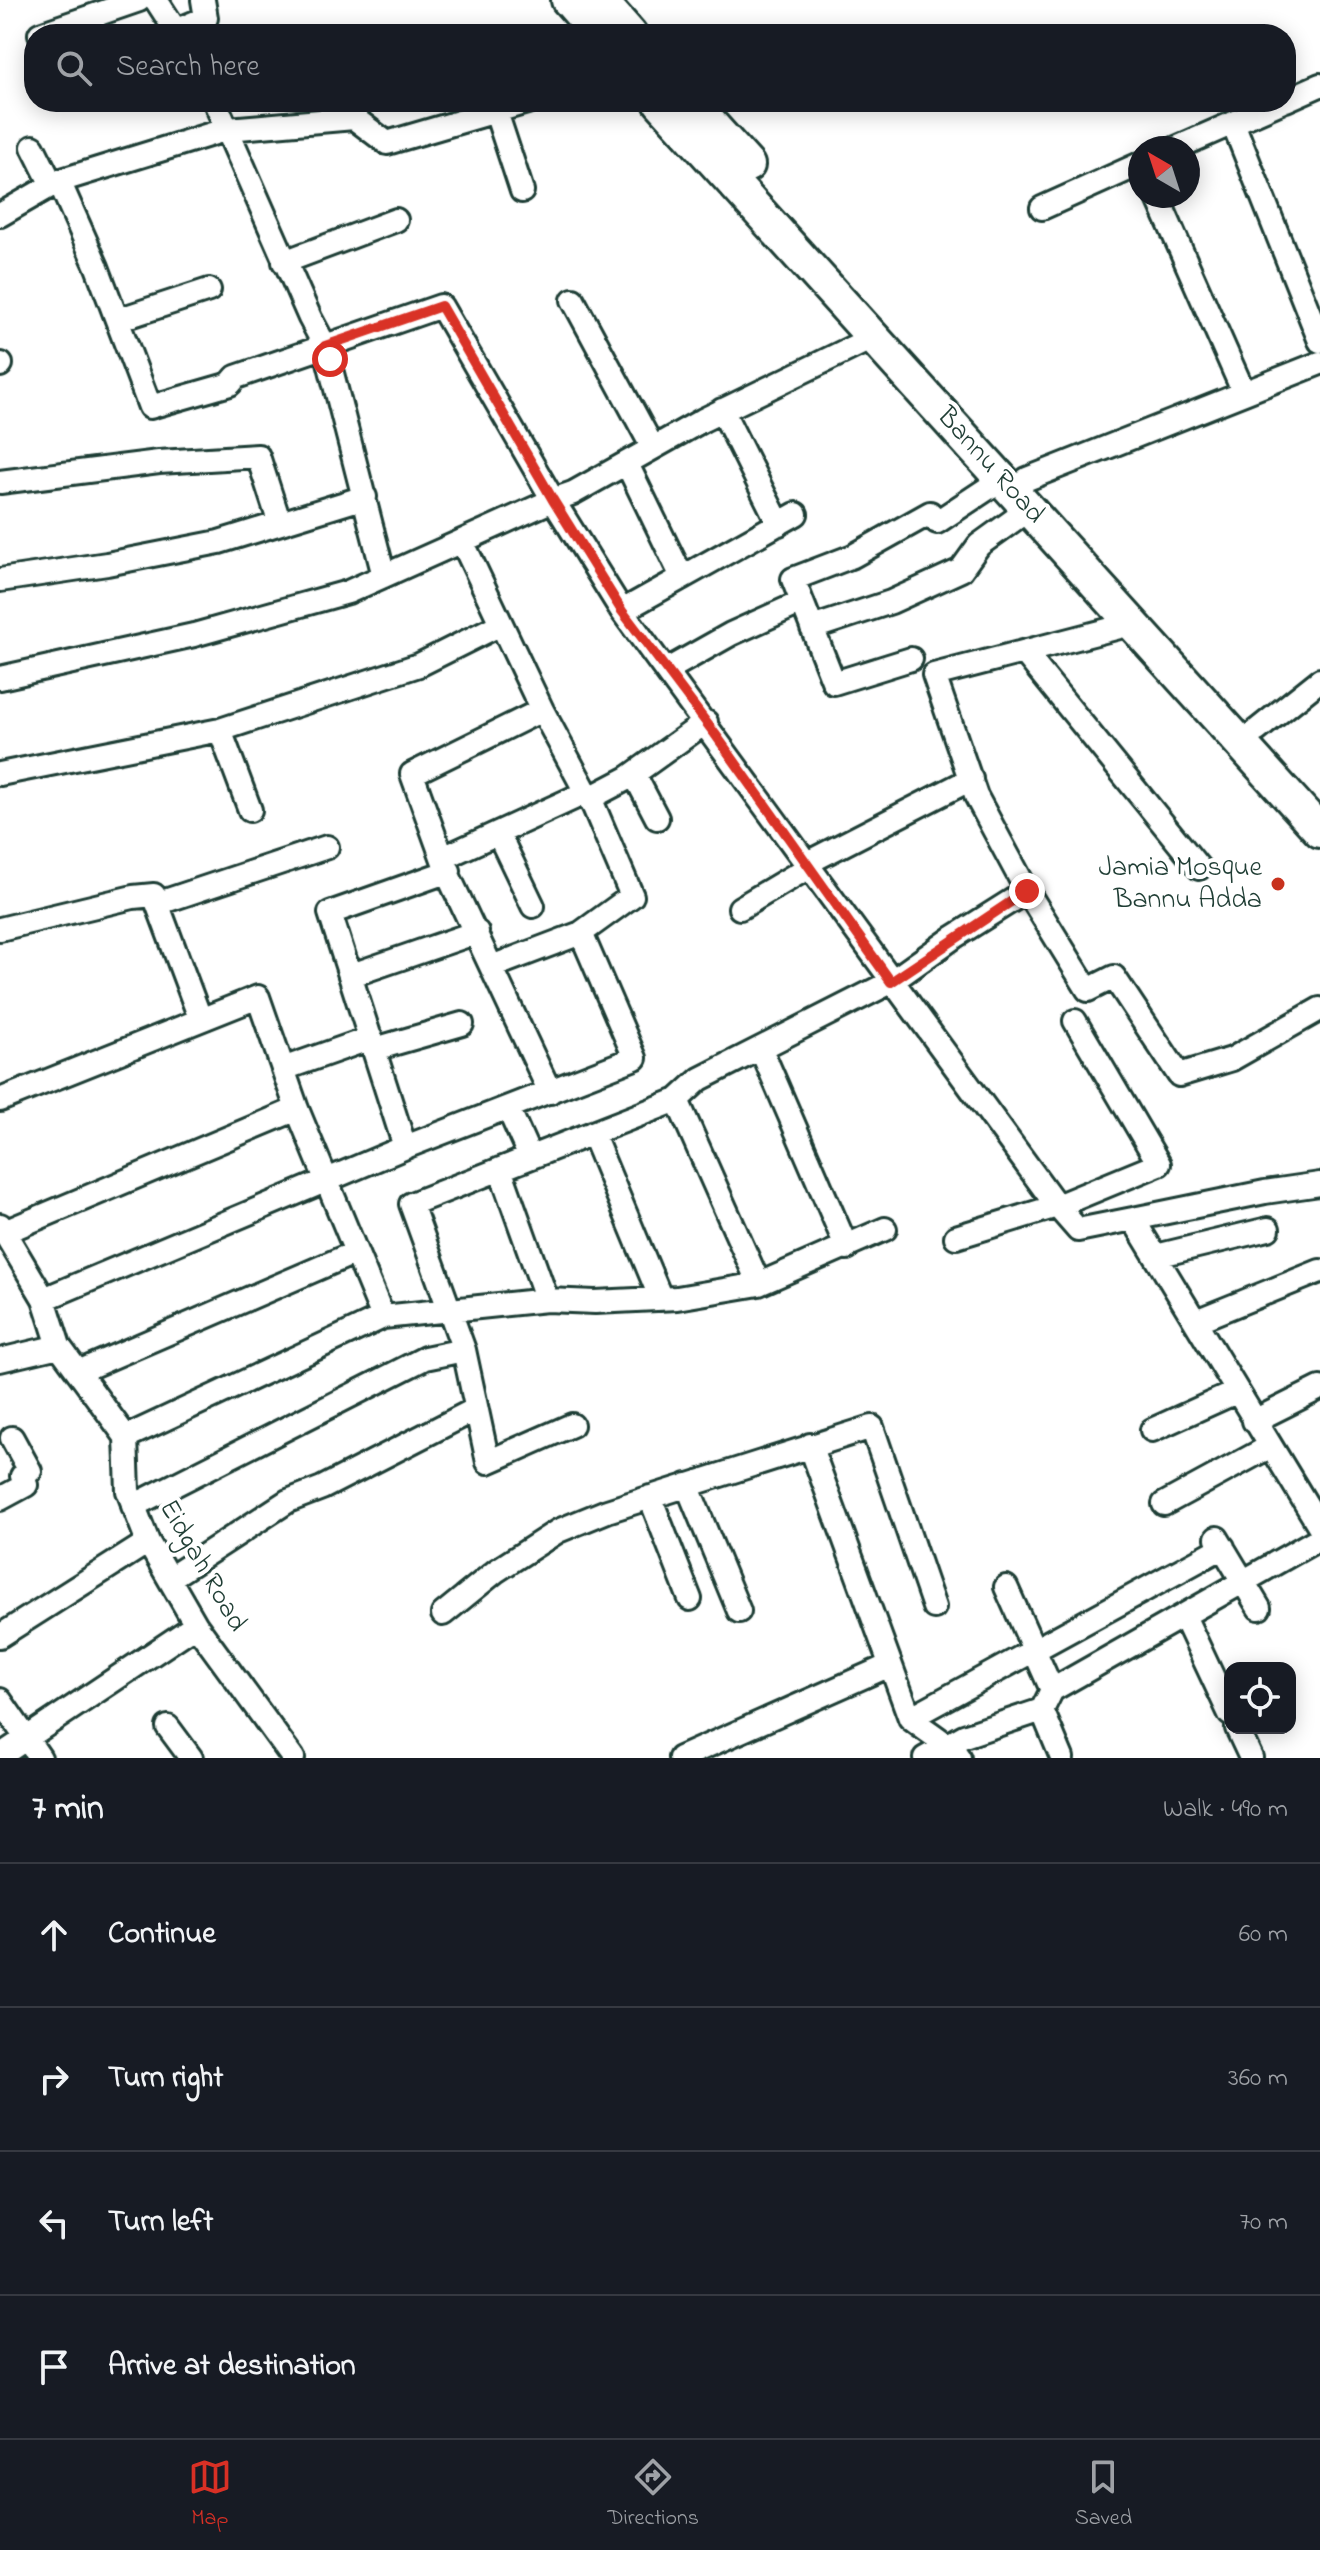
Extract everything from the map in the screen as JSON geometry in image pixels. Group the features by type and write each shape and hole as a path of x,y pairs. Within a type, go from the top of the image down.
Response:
{"highway":[{"path":"568,0 589,24"},
{"path":"600,0 621,24"},
{"name":"Bannu Road","path":"669,112 834,290 872,338 1256,731 1320,801"},
{"name":"Bannu Road","path":"699,112 1131,624 1320,831"}],"street":[{"path":"70,24 139,0"},
{"path":"156,0 171,24"},
{"path":"193,24 206,18 203,0"},
{"path":"1296,95 1320,85"},
{"path":"220,112 284,262 325,346 384,576"},
{"path":"1,212 56,183 228,129 354,118 387,143 496,112 522,191"},
{"path":"1200,137 1258,112"},
{"path":"1233,123 1320,341"},
{"path":"33,147 56,183 117,320 150,407 230,384 236,377 441,306 553,500 622,611 706,722 891,982 1078,1230 1265,1192 1320,1184"},
{"path":"1042,208 1128,169"},
{"path":"1162,208 1244,393"},
{"path":"284,262 396,220"},
{"path":"117,320 209,290"},
{"path":"573,300 653,448"},
{"path":"0,678 194,635 348,592 573,493 722,410 872,338"},
{"path":"911,659 834,683 793,579 853,556 930,513 937,522 1320,363"},
{"path":"622,611 788,519 722,410"},
{"path":"0,482 159,462 258,456 279,521"},
{"path":"627,464 682,577"},
{"path":"812,628 891,602 961,570 1019,489"},
{"path":"0,580 107,564 219,542 365,497"},
{"path":"462,541 542,710 588,795 632,896 581,933 494,966"},
{"path":"667,670 731,634 802,602"},
{"path":"0,774 220,730 419,665 501,624"},
{"path":"1131,624 934,675 976,796 1027,891 1088,990 1114,977 1179,1075 1232,1059 1320,1009"},
{"path":"1024,652 1199,868"},
{"path":"1256,731 1320,680"},
{"path":"542,710 412,774 446,864 550,1092"},
{"path":"405,1147 330,913 446,864 498,833 634,774 706,722"},
{"path":"220,730 250,810"},
{"path":"634,774 657,818"},
{"path":"740,908 808,865 971,779"},
{"path":"498,833 533,906"},
{"path":"159,903 327,847"},
{"path":"572,1425 488,1462 464,1350 411,1204 677,1100 700,1079 891,982 1027,891"},
{"path":"0,929 133,897 154,895 200,1018"},
{"path":"352,975 477,932"},
{"path":"44,1299 405,1147 635,1058 581,933"},
{"path":"0,1100 258,997 297,1109 383,1317"},
{"path":"956,1237 1057,1206 1159,1164 1075,1021"},
{"path":"283,1069 462,1024"},
{"path":"761,1049 847,1248"},
{"path":"677,1100 759,1284"},
{"path":"508,1108 530,1157"},
{"path":"297,1109 4,1233 44,1299 59,1346 126,1437 383,1317 547,1300 595,1302 661,1299 759,1284 885,1229"},
{"path":"592,1133 661,1299"},
{"path":"500,1169 547,1300"},
{"path":"1133,1219 1269,1447 1317,1518"},
{"path":"1156,1256 1268,1229"},
{"path":"78,1372 354,1253"},
{"path":"1196,1321 1320,1271"},
{"path":"0,1360 59,1346"},
{"path":"133,1506 425,1358 464,1350"},
{"path":"1254,1421 1320,1388"},
{"path":"1152,1430 1236,1392"},
{"path":"170,1578 288,1501 322,1488 476,1409"},
{"path":"443,1614 496,1571 558,1531 650,1497 872,1427 934,1607"},
{"name":"Eidgah Road","path":"126,1437 128,1491 148,1542 196,1625 293,1758"},
{"path":"0,1499 26,1485 22,1476 30,1471 12,1438"},
{"path":"810,1445 910,1718 952,1751"},
{"path":"1164,1504 1269,1447"},
{"path":"687,1485 739,1611"},
{"path":"650,1497 690,1599"},
{"path":"925,1758 952,1751 1047,1700 1320,1538"},
{"path":"0,1636 148,1542"},
{"path":"910,1718 1035,1652 1220,1543 1259,1608"},
{"path":"1006,1587 1035,1652 1062,1758"},
{"path":"1184,1616 1224,1701"},
{"path":"0,1756 33,1749 196,1625"},
{"path":"680,1758 890,1665"},
{"path":"0,1700 33,1749"},
{"path":"168,1727 191,1758"},
{"path":"1240,1734 1251,1758"}],"place":[{"name":"Jamia Mosque Bannu Adda","path":"1278,884"}],"route":[{"path":"330,359 325,346 441,306 553,500 622,611 715,734 891,982 1027,891"}]}
